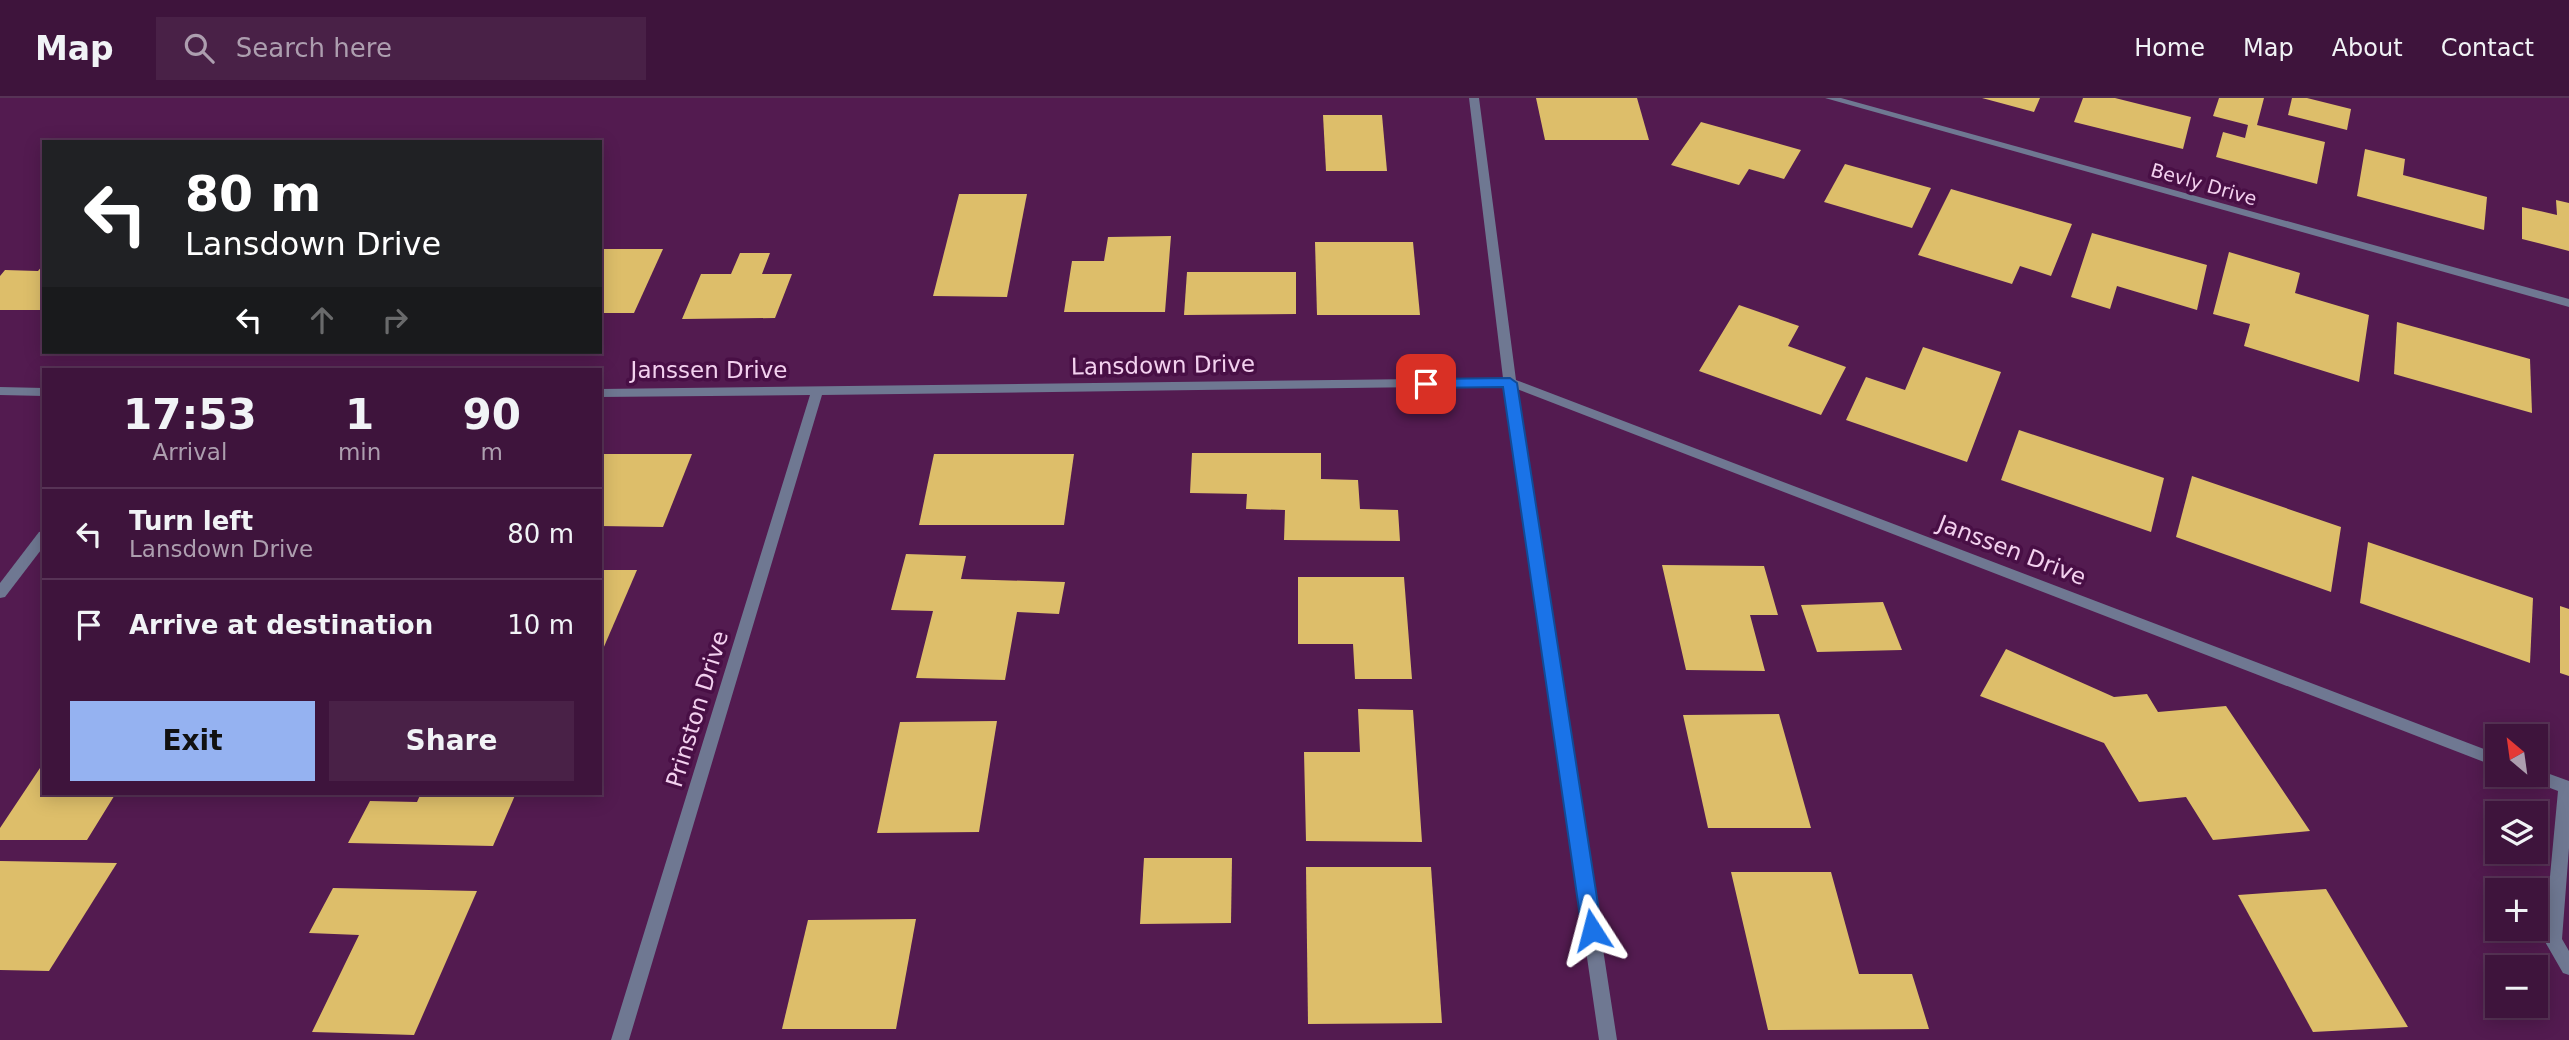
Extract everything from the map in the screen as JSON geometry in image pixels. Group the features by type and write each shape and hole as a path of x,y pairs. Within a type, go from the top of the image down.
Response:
{"street":[{"path":"1474,98 1510,383 1608,1040"},
{"name":"Bevly Drive","path":"1830,98 2569,303"},
{"name":"Lansdown Drive","path":"817,392 1510,383"},
{"name":"Janssen Drive","path":"1510,383 2485,756"},
{"path":"0,391 42,392"},
{"name":"Janssen Drive","path":"602,393 817,392"},
{"name":"Prinston Drive","path":"620,1040 817,392"},
{"path":"0,593 42,539"},
{"path":"2548,780 2568,788 2553,940 2569,967"}],"building":[{"path":"1536,98 1637,98 1649,140 1545,140"},
{"path":"1982,98 2040,98 2034,112"},
{"path":"2083,98 2115,98 2191,117 2183,149 2074,122"},
{"path":"2219,98 2264,98 2257,125 2325,142 2317,184 2216,157 2223,132 2245,138 2248,125 2213,116"},
{"path":"2292,98 2307,98 2351,109 2347,130 2288,115"},
{"path":"1323,115 1382,115 1387,171 1326,171"},
{"path":"1701,122 1801,150 1784,179 1749,169 1739,185 1671,165"},
{"path":"2365,149 2405,159 2403,175 2487,197 2484,230 2357,196"},
{"path":"1845,164 1931,188 1912,228 1824,202"},
{"path":"1951,189 2072,224 2051,276 2020,266 2012,284 1918,255"},
{"path":"959,194 1027,194 1007,297 933,296"},
{"path":"2556,200 2569,203 2569,251 2522,239 2522,207 2557,215"},
{"path":"2092,233 2207,265 2197,310 2117,286 2110,309 2071,297"},
{"path":"1171,236 1165,312 1064,312 1072,261 1104,261 1108,237"},
{"path":"1315,242 1413,242 1420,315 1317,315"},
{"path":"602,249 663,249 634,313 602,313"},
{"path":"2229,252 2300,273 2295,293 2369,315 2359,382 2244,346 2250,324 2213,314"},
{"path":"740,253 770,253 762,274 792,274 775,318 682,319 701,274 731,274"},
{"path":"42,266 42,310 0,310 0,276 5,270 38,271"},
{"path":"1187,272 1296,272 1296,314 1184,315"},
{"path":"1739,305 1799,326 1788,346 1846,367 1821,415 1699,371"},
{"path":"2397,322 2530,359 2532,413 2394,374"},
{"path":"1923,347 2001,372 1967,462 1846,420 1866,377 1905,390"},
{"path":"2019,430 2164,478 2151,532 2001,480"},
{"path":"1192,453 1321,453 1321,479 1358,480 1360,509 1398,510 1400,541 1284,540 1285,510 1246,509 1247,494 1190,493"},
{"path":"602,454 692,454 663,527 602,526"},
{"path":"934,454 1074,454 1064,525 919,525"},
{"path":"2192,476 2341,527 2331,592 2176,537"},
{"path":"2368,542 2533,598 2530,663 2360,603"},
{"path":"906,554 966,556 961,579 1065,582 1059,614 1017,612 1005,680 916,678 933,611 891,610"},
{"path":"1662,565 1764,566 1778,615 1750,615 1765,671 1686,670"},
{"path":"602,570 637,570 602,651"},
{"path":"1298,577 1404,577 1412,679 1355,679 1353,644 1298,644"},
{"path":"1883,602 1902,650 1817,652 1801,605"},
{"path":"2560,606 2569,609 2569,676 2560,673"},
{"path":"2006,649 2114,697 2147,694 2158,712 2226,706 2310,831 2213,840 2186,797 2139,802 2104,743 1980,696"},
{"path":"1358,709 1413,710 1422,842 1306,841 1304,752 1360,752"},
{"path":"1779,714 1811,828 1708,828 1683,715"},
{"path":"997,721 979,832 877,833 900,722"},
{"path":"42,765 42,795 115,795 87,840 0,840 0,828"},
{"path":"420,795 515,795 493,846 348,843 370,801 417,802"},
{"path":"1144,858 1232,858 1231,923 1140,924"},
{"path":"0,861 117,863 49,971 0,970"},
{"path":"1306,867 1431,867 1442,1023 1308,1024"},
{"path":"1731,872 1831,872 1859,974 1912,974 1929,1029 1768,1030"},
{"path":"333,888 477,891 414,1035 312,1032 359,935 309,933"},
{"path":"2326,889 2408,1027 2313,1032 2238,895"},
{"path":"916,919 896,1029 782,1029 808,920"}],"route":[{"path":"1426,384 1510,383 1592,930"}]}
